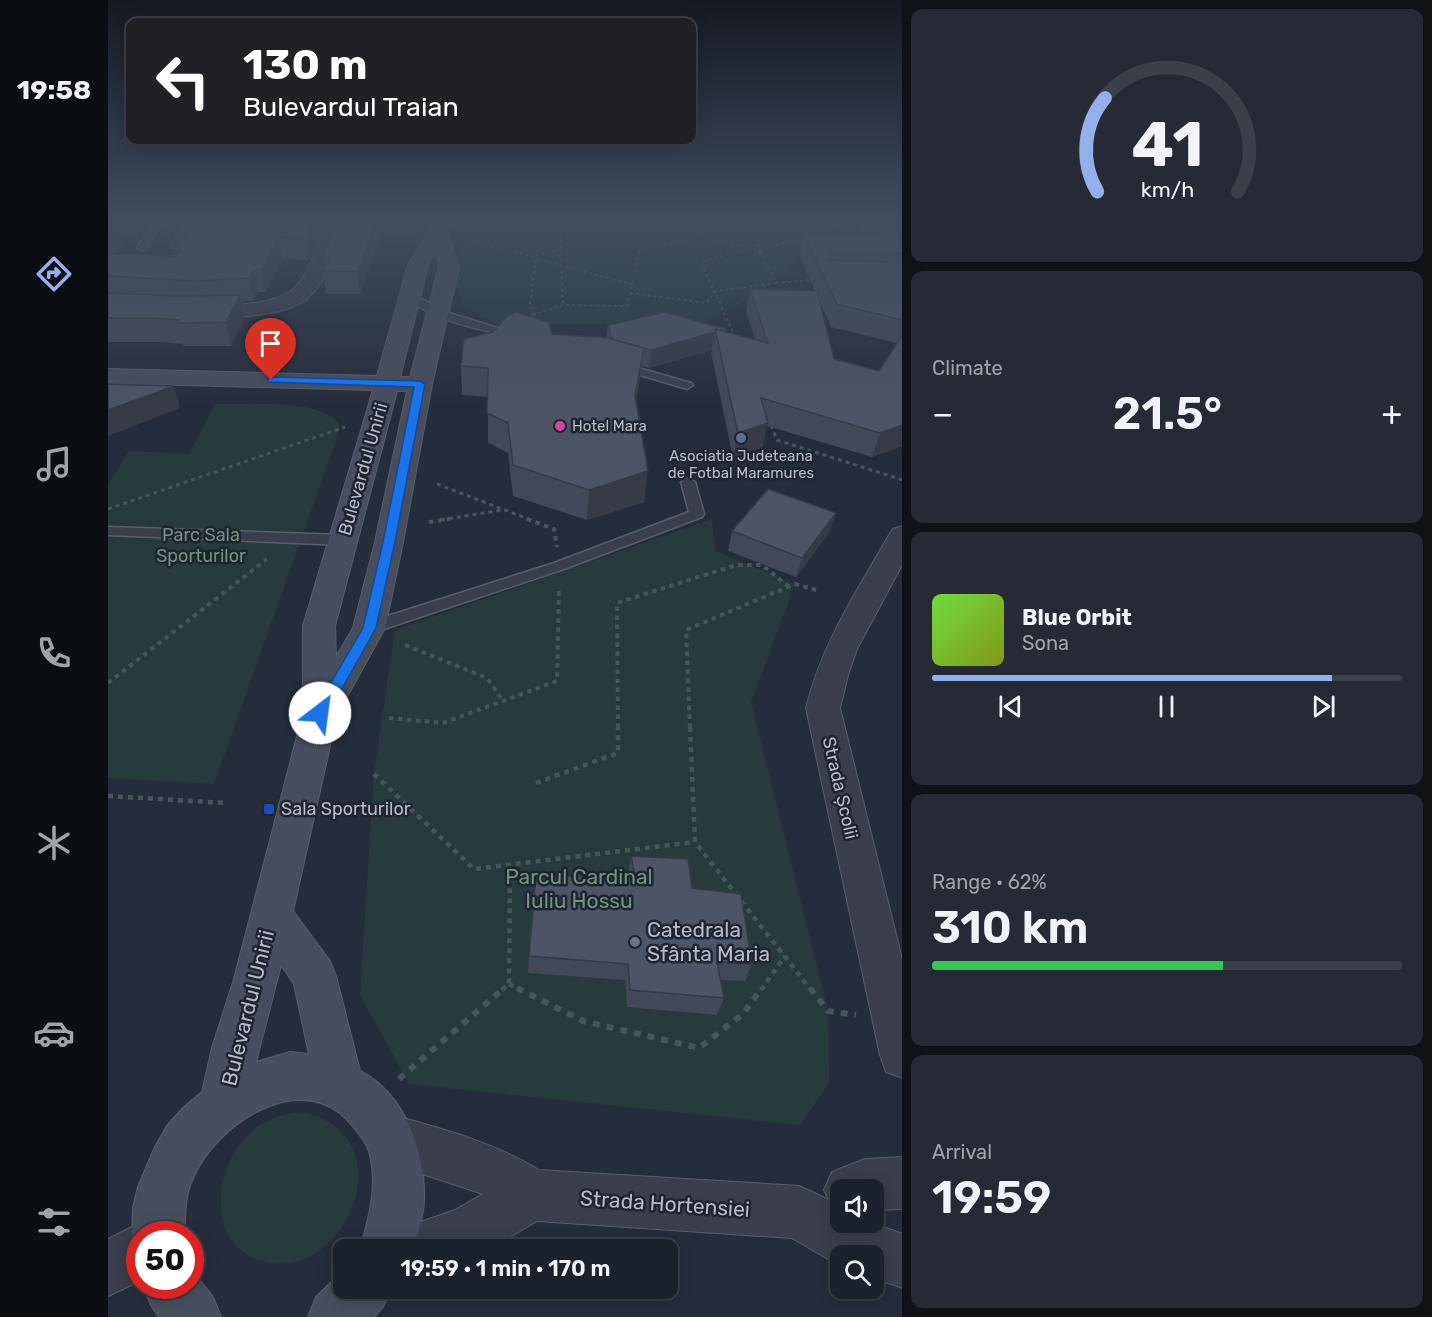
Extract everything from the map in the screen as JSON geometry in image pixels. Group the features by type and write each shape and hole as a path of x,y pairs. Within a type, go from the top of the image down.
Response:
{"main road":[{"name":"Bulevardul Unirii","path":"224,1101 235,1048 256,979 320,713 319,626 413,282"},
{"name":"Bulevardul Unirii","path":"320,713 369,628 389,542 420,384 445,282"},
{"path":"108,376 420,384"},
{"name":"Bulevardul Unirii","path":"271,915 314,976 339,1083"},
{"path":"159,1221 161,1198 175,1160 196,1127 224,1101 253,1084 282,1076 312,1075 339,1083 361,1096 379,1115 392,1140 398,1161 400,1185 399,1210 390,1239"},
{"path":"336,1317 353,1299"}],"street":[{"path":"108,307 248,309 284,304 299,296 309,282"},
{"name":"Strada Școlii","path":"902,537 842,649 831,675 823,708 902,1051"},
{"name":"Strada Hortensiei","path":"392,1140 463,1160 500,1175 532,1195 819,1203 849,1243 902,1261"},
{"path":"884,1184 902,1183"},
{"path":"446,1239 467,1232 532,1195"},
{"path":"108,1269 126,1258"}],"lane":[{"path":"410,296 420,305 437,312 482,322 530,339"},
{"path":"608,362 687,385"},
{"path":"369,628 559,566 696,514 688,482"},
{"path":"108,531 343,540"}],"path":[{"path":"533,282 530,305 536,315"},
{"path":"562,282 563,305"},
{"path":"482,322 536,315 563,305 627,306 632,284 626,282"},
{"path":"712,282 738,344"},
{"path":"630,293 706,303 716,291 784,282"},
{"path":"769,419 777,440 902,480"},
{"path":"108,509 348,426"},
{"path":"389,718 443,723 557,681 559,566 554,529 437,484"},
{"path":"429,522 503,510"},
{"path":"108,683 293,538"},
{"path":"536,783 618,753 617,603 736,565 762,565 789,586"},
{"path":"816,590 795,584 686,630 695,842 828,1011 863,1016"},
{"path":"405,645 487,678 502,701"},
{"path":"374,774 474,869 695,842"},
{"path":"108,796 226,803"},
{"path":"399,1079 509,984 510,865"},
{"path":"509,984 583,1021 699,1048 743,1014 785,956"}],"green space":[{"path":"456,282 771,282 758,294 701,325 495,324 465,307"},
{"name":"Parc Sala Sporturilor","path":"215,404 282,405 317,410 330,416 339,424 338,435 214,784 108,778 108,485 129,451 189,454"},
{"name":"Parcul Cardinal Iuliu Hossu","path":"712,519 715,551 795,584 751,702 828,1011 829,1083 800,1125 409,1084 360,995 374,774 395,630"},
{"path":"302,1112 334,1126 352,1147 358,1174 354,1202 341,1229 321,1250 295,1262 262,1261 241,1251 228,1234 222,1217 223,1181 237,1148 249,1134 272,1119"}],"building":[{"path":"827,282 902,282 902,320 837,304"},
{"path":"750,289 817,291 834,359 879,371 902,336 902,425 880,433 761,398 768,423 738,433 715,329 768,343"},
{"path":"108,293 176,296 240,295 226,322 178,323 179,320 155,318 108,318"},
{"name":"Hotel Mara","path":"516,312 548,322 552,334 609,338 644,348 635,396 648,471 589,490 513,465 508,423 487,413 488,368 461,366 464,339 493,332 507,316"},
{"path":"665,312 726,329 715,329 715,332 651,350 612,339 608,325"},
{"path":"108,384 174,386 108,410"},
{"path":"768,489 836,513 802,558 732,531"},
{"name":"Catedrala Sfânta Maria","path":"631,856 688,859 692,888 741,894 752,964 717,962 724,998 630,990 628,964 529,956 536,876 635,877"}],"place":[{"name":"Hotel Mara","path":"560,426"},
{"name":"Asociatia Judeteana de Fotbal Maramures","path":"741,438"},
{"name":"Sala Sporturilor","path":"269,809"},
{"name":"Catedrala Sfânta Maria","path":"635,942"}],"route":[{"path":"271,380 420,384 389,542 369,628 320,713"}]}
